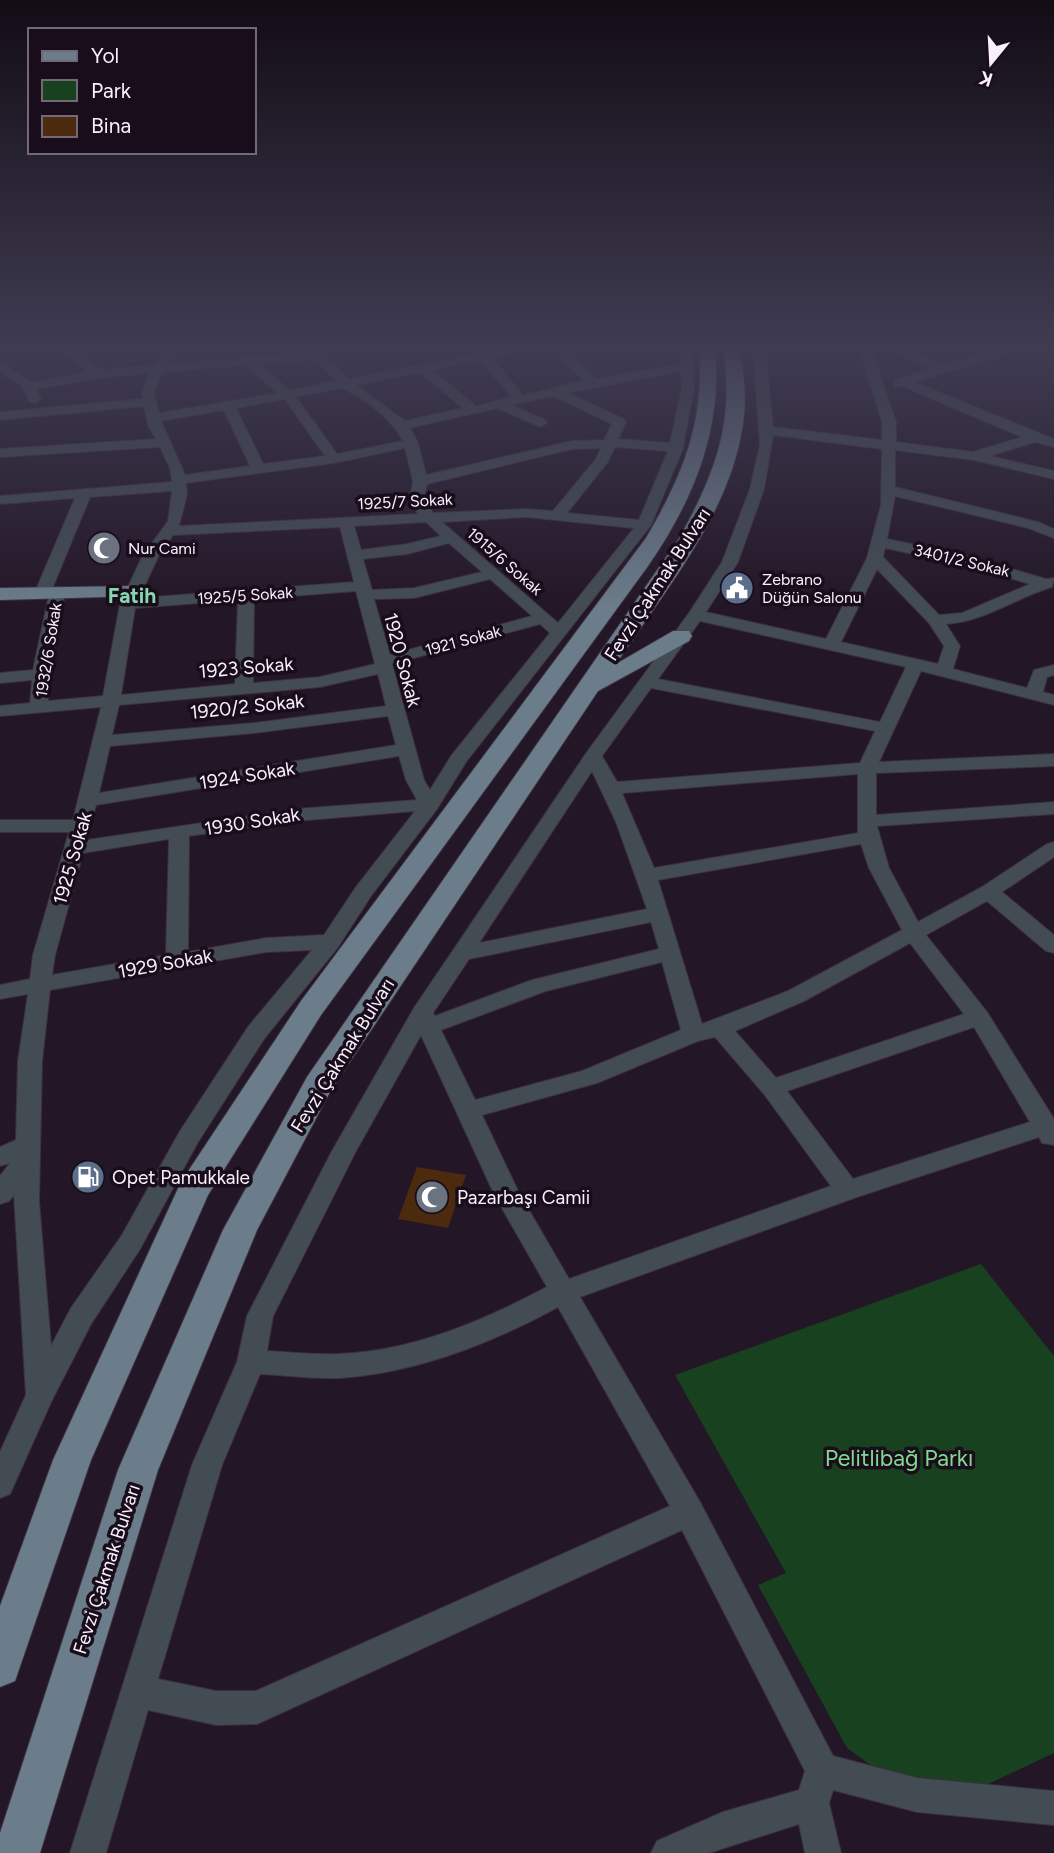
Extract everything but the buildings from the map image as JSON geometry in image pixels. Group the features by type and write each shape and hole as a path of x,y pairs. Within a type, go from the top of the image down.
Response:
{"main road":[{"name":"Fevzi Çakmak Bulvarı","path":"0,1666 72,1460 194,1191 311,1007 642,562 672,514 702,434"},
{"name":"Fevzi Çakmak Bulvarı","path":"17,1853 138,1470 240,1230 318,1084 690,537 718,486 733,434"},
{"path":"0,594 50,592 130,598"},
{"path":"590,687 681,636"}],"street":[{"name":"1925 Sokak","path":"38,1399 39,1362 26,1201 30,1061 44,955 88,801 111,701 130,598 150,557 175,521 180,494 177,468 162,434"},
{"path":"242,434 258,469"},
{"path":"316,434 334,459"},
{"path":"406,434 420,481 417,498 429,518"},
{"path":"557,516 602,460 614,434"},
{"path":"0,1485 38,1399 81,1316 131,1242 197,1125 256,1032 330,942 363,892 430,805 458,760 552,626 644,525 676,448 679,434"},
{"path":"88,1853 207,1465 251,1362 260,1316 344,1151 425,1020 461,954 593,756 696,615 730,562 757,489 767,444 766,434"},
{"path":"802,434 974,456 1054,475"},
{"path":"831,645 877,550 889,490 888,434"},
{"path":"1027,434 1054,443"},
{"path":"974,456 1035,438"},
{"path":"0,453 165,443"},
{"path":"0,500 84,495 178,483 334,459 411,443"},
{"path":"420,481 572,445 611,443 676,448"},
{"path":"889,490 1033,525 1054,534"},
{"name":"1932/6 Sokak","path":"39,707 50,592 84,495"},
{"name":"1925/7 Sokak","path":"168,531 526,513 644,525"},
{"name":"1915/6 Sokak","path":"429,518 552,626"},
{"name":"1920 Sokak","path":"346,522 405,749 415,780 430,805"},
{"path":"354,555 407,549 452,538"},
{"path":"877,550 935,620 952,646 944,671"},
{"name":"3401/2 Sokak","path":"877,550 946,554 1050,583"},
{"name":"1925/5 Sokak","path":"130,598 363,590 414,593 493,574"},
{"path":"935,620 965,618 1050,583"},
{"path":"244,689 246,596"},
{"path":"696,615 916,664 1054,700"},
{"name":"1921 Sokak","path":"383,665 552,626"},
{"path":"251,1362 340,1366 415,1354 523,1314 562,1292 848,1190 1050,1132 979,1017 948,981 914,934 879,868 868,829 867,768 900,704 916,664"},
{"name":"1923 Sokak","path":"0,710 320,682 383,665"},
{"path":"1033,694 1040,674 1054,670"},
{"path":"0,678 41,674"},
{"path":"647,682 886,727"},
{"name":"1920/2 Sokak","path":"102,741 254,728 395,710"},
{"name":"1924 Sokak","path":"88,801 405,749"},
{"path":"593,756 612,788 646,876 693,1034"},
{"path":"612,788 867,768 1054,760"},
{"name":"1930 Sokak","path":"74,848 314,811 365,806 430,805"},
{"path":"646,876 868,829 1054,808"},
{"path":"0,826 81,826"},
{"path":"177,960 179,832"},
{"path":"469,1110 589,1077 693,1034 720,1028 796,996 989,892 1054,848"},
{"path":"989,892 1054,946"},
{"path":"461,954 657,914"},
{"name":"1929 Sokak","path":"0,992 265,944 330,942"},
{"path":"425,1020 540,985 670,953"},
{"path":"772,1088 979,1017"},
{"path":"425,1020 508,1196 690,1512 822,1770 812,1803 822,1853"},
{"path":"720,1028 772,1088 848,1190"},
{"path":"0,1157 27,1152"},
{"path":"0,1194 27,1152"},
{"path":"137,1691 216,1707 257,1707 690,1512"},
{"path":"822,1770 917,1795 1054,1808"},
{"path":"669,1853 723,1829 812,1803"}],"green space":[{"name":"Pelitlibağ Parkı","path":"981,1264 1054,1356 1054,1753 982,1787 883,1774 847,1748 758,1585 786,1573 675,1375"}],"place":[{"name":"Nur Cami","path":"104,548"},
{"name":"Zebrano Düğün Salonu","path":"737,588"},
{"name":"Opet Pamukkale","path":"88,1177"},
{"name":"Pazarbaşı Camii","path":"432,1197"}],"district":[{"name":"Fatih","path":"132,596"}]}
